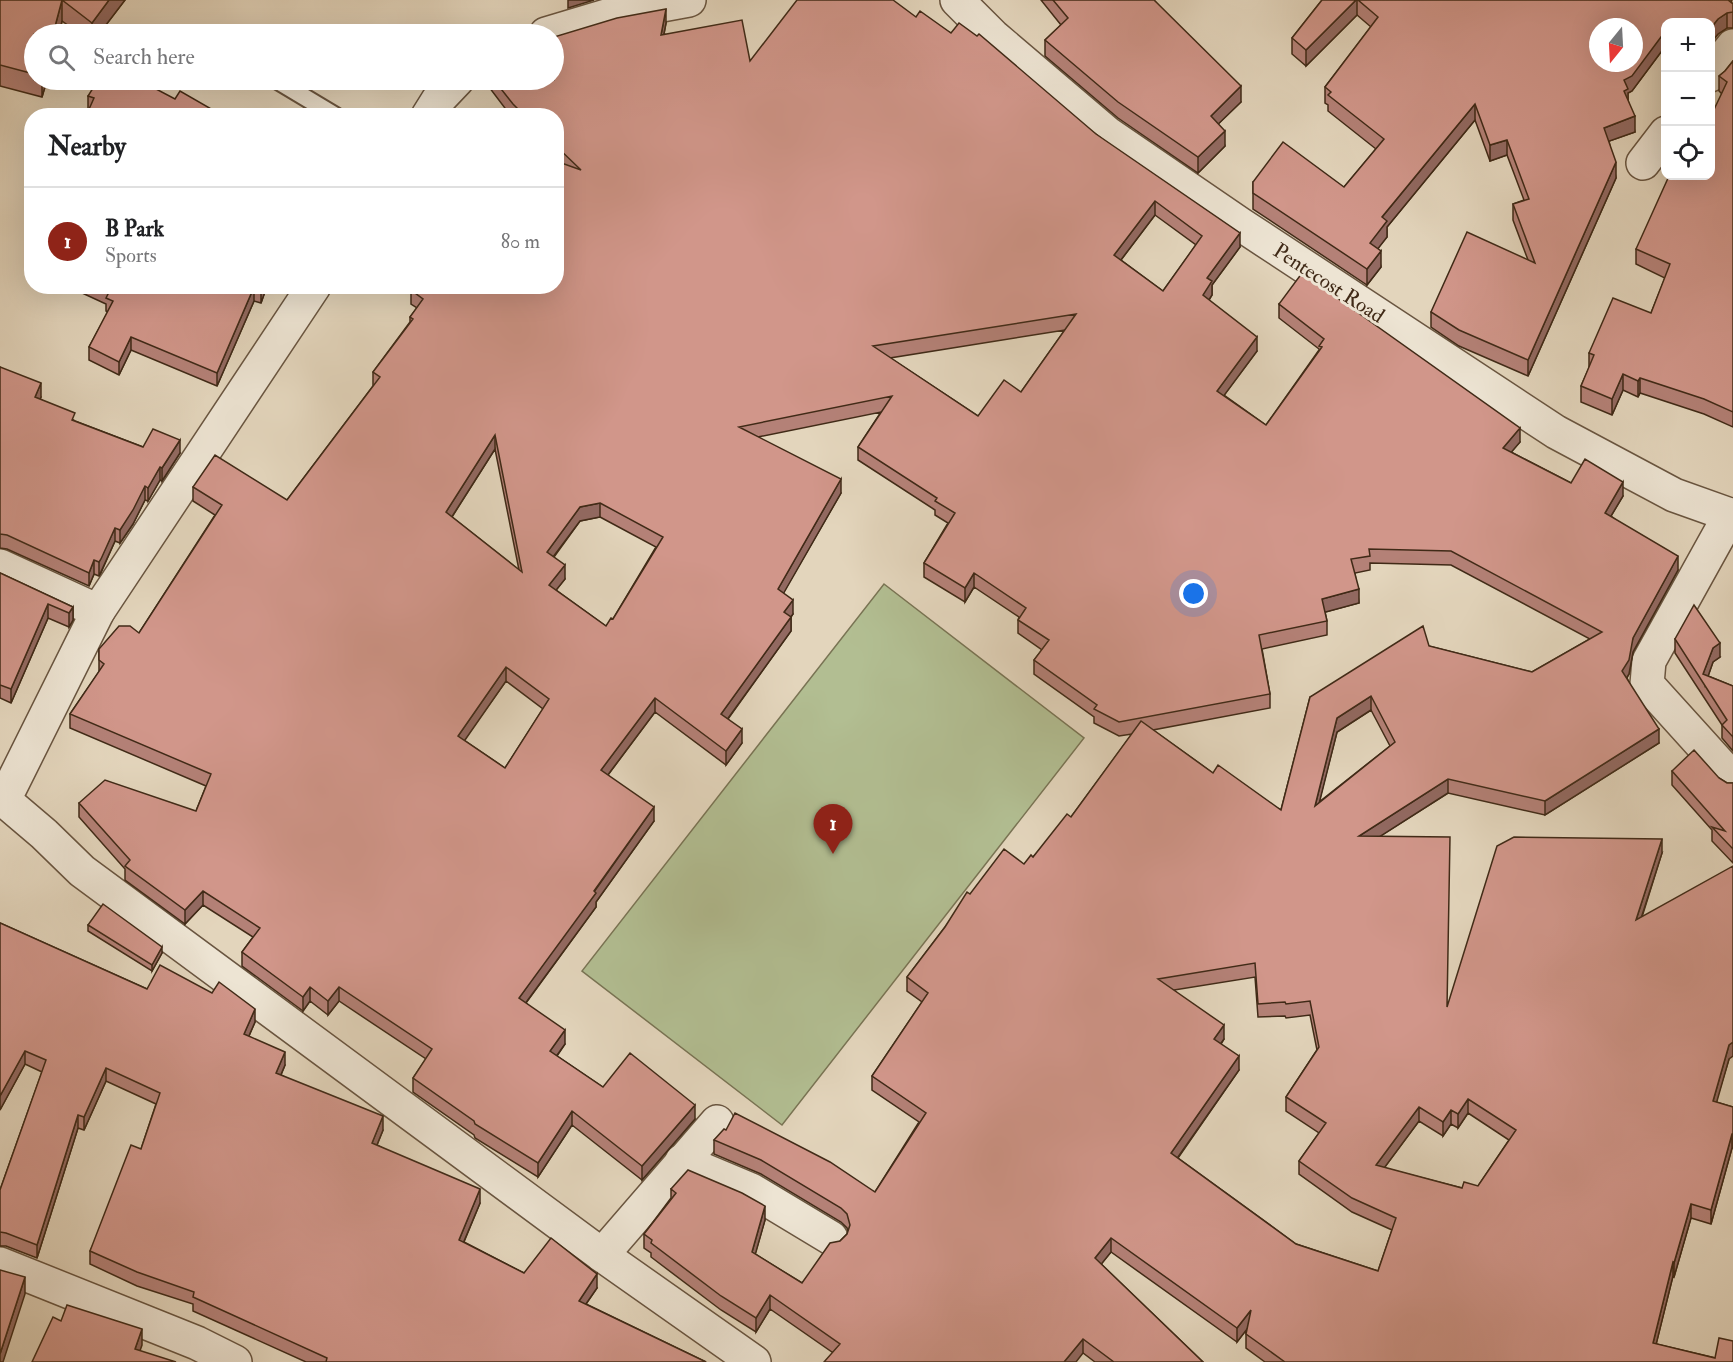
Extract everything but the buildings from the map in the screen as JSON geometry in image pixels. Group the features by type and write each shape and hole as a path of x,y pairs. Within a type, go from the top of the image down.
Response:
{"street":[{"path":"564,29 613,14 689,0"},
{"name":"Pentecost Road","path":"957,0 993,36 1107,133 1240,224 1556,432 1674,495 1732,515"},
{"path":"1712,72 1733,46"},
{"path":"433,108 448,90"},
{"path":"1643,163 1661,138"},
{"path":"309,294 98,611 2,803 44,834 82,871 602,1255 754,1362"},
{"path":"1732,515 1648,661 1647,684 1733,779"},
{"path":"0,566 98,611"},
{"path":"602,1255 717,1122"},
{"path":"682,1161 751,1190 831,1238"},
{"path":"0,1264 197,1343 235,1362"}],"lane":[{"path":"293,90 323,108"}],"green space":[{"path":"884,584 1084,738 782,1125 582,971"}],"place":[{"name":"B Park","path":"833,854"}]}
